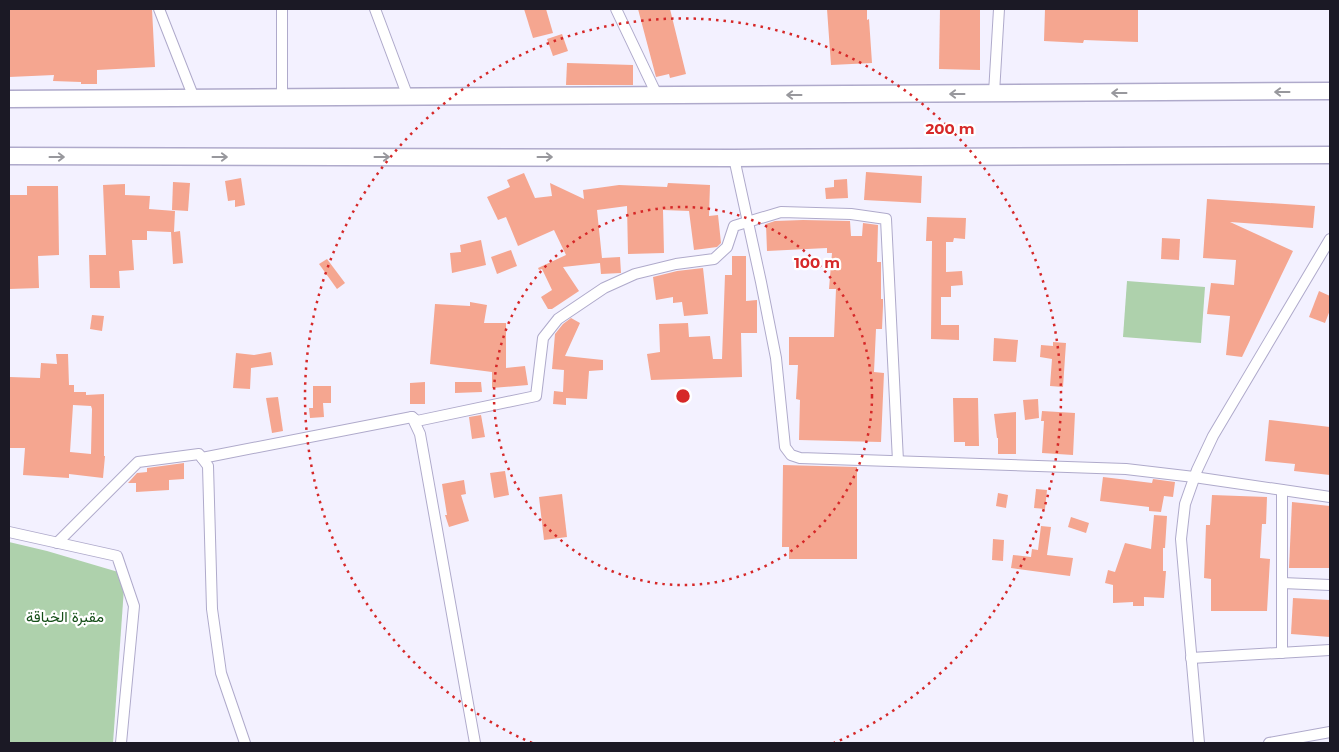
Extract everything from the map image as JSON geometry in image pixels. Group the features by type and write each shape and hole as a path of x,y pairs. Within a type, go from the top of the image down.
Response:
{"main road":[{"path":"9,100 1330,92"},
{"path":"9,156 734,158 1330,155"}],"street":[{"path":"159,9 194,98"},
{"path":"282,9 282,98"},
{"path":"375,9 408,97"},
{"path":"616,9 657,96"},
{"path":"994,94 999,9"},
{"path":"734,158 776,358 785,447 791,455 800,458 1126,469 1330,497"},
{"path":"202,458 412,417 417,421 536,396 543,338 558,320 604,288 635,274 676,264 714,259 727,247 734,226 781,212 852,214 886,219 898,461"},
{"path":"1198,743 1181,539 1185,504 1194,477 1213,436 1330,239"},
{"path":"412,417 420,434 474,743"},
{"path":"57,543 138,462 199,454 208,466 212,609 221,673 245,743"},
{"path":"1282,490 1282,653"},
{"path":"9,532 117,556 134,606 121,743"},
{"path":"1282,583 1330,585"},
{"path":"1191,658 1330,650"},
{"path":"1269,743 1330,732"}],"green space":[{"path":"1127,281 1205,287 1201,343 1123,337"},
{"name":"مقبرة الخباقة","path":"9,542 125,574 113,743 9,743"}],"building":[{"path":"9,9 152,9 155,67 97,70 97,84 53,81 54,75 9,77"},
{"path":"524,9 546,9 553,33 533,38"},
{"path":"638,9 670,9 686,74 670,78 669,74 656,77"},
{"path":"827,9 867,9 872,63 831,65"},
{"path":"940,9 980,9 980,70 939,69"},
{"path":"1045,9 1138,9 1138,42 1084,40 1083,43 1044,41"},
{"path":"562,34 568,51 553,56 547,39"},
{"path":"567,63 633,65 633,85 566,85"},
{"path":"866,172 922,176 921,203 864,200"},
{"path":"524,173 535,198 552,196 550,183 584,199 583,190 619,185 667,187 668,183 710,185 709,216 718,215 721,243 717,247 694,250 689,211 663,210 664,253 628,254 627,206 597,210 602,258 620,257 621,273 601,274 600,263 563,267 579,291 552,309 548,309 541,297 552,290 542,269 539,270 538,268 566,255 554,230 518,246 506,217 498,220 487,197 510,187 507,180"},
{"path":"241,178 245,205 235,207 235,200 228,201 225,181"},
{"path":"847,179 848,198 826,199 825,188 834,187 834,180"},
{"path":"173,182 190,183 188,211 172,210"},
{"path":"125,184 125,195 150,196 149,209 175,211 174,232 180,231 183,263 173,264 171,232 147,231 147,240 132,240 134,270 119,271 120,288 90,288 89,255 106,255 103,185"},
{"path":"27,186 58,186 59,255 38,256 39,288 9,289 9,195 27,195"},
{"path":"1207,199 1315,206 1313,228 1230,222 1293,251 1242,357 1226,355 1230,316 1207,314 1211,283 1234,285 1236,260 1203,258"},
{"path":"927,217 966,218 965,239 954,238 953,242 946,242 946,272 962,271 963,285 951,286 951,297 941,297 941,325 959,325 959,340 931,339 932,241 926,241"},
{"path":"775,221 850,221 851,236 862,236 863,223 878,225 877,262 881,262 881,299 883,299 883,306 882,329 876,329 874,372 884,373 881,442 799,440 800,400 796,399 798,365 789,365 789,337 834,337 836,289 829,289 832,253 827,253 827,248 767,251 766,224"},
{"path":"1162,238 1180,239 1179,260 1161,259"},
{"path":"481,240 486,265 452,273 450,253 461,252 460,245"},
{"path":"511,250 517,266 497,274 491,257"},
{"path":"732,256 746,256 746,301 757,300 757,333 741,333 742,377 651,380 647,354 660,352 659,324 688,323 689,337 710,336 713,359 722,359 725,275 732,275"},
{"path":"327,259 345,283 337,289 319,264"},
{"path":"703,268 708,314 684,316 682,302 673,303 673,297 656,300 653,277 677,271"},
{"path":"1319,291 1330,296 1330,310 1325,323 1309,317"},
{"path":"470,302 487,305 484,323 506,323 506,368 525,366 528,385 492,388 492,372 430,364 435,304 470,306"},
{"path":"92,315 104,316 102,331 90,329"},
{"path":"571,318 580,323 565,356 603,360 603,370 589,371 587,399 566,398 566,405 553,404 554,391 563,392 564,370 552,369 555,334"},
{"path":"994,338 1018,340 1016,362 993,361"},
{"path":"1053,342 1066,343 1063,387 1050,386 1052,359 1040,357 1041,345 1053,346"},
{"path":"271,352 273,365 251,368 250,389 233,388 236,353 254,355"},
{"path":"56,354 68,354 69,385 74,385 74,392 86,392 86,395 104,394 105,456 103,478 69,474 69,478 23,475 25,448 9,448 9,377 40,378 41,363 57,364","holes":["73,405 91,406 91,454 70,452"]},
{"path":"425,382 425,404 410,404 410,383"},
{"path":"455,382 481,382 482,392 455,393"},
{"path":"313,386 331,386 331,403 323,403 324,417 310,418 309,408 313,408"},
{"path":"278,397 283,431 272,433 266,398"},
{"path":"953,398 978,398 979,446 965,446 965,442 954,442"},
{"path":"1038,399 1039,418 1025,420 1023,400"},
{"path":"1042,411 1075,413 1073,455 1042,453 1044,421 1041,421"},
{"path":"1016,412 1016,454 998,454 998,438 994,414"},
{"path":"481,415 485,437 472,439 469,417"},
{"path":"1269,420 1330,427 1330,475 1294,471 1295,464 1265,461"},
{"path":"184,463 184,479 169,480 169,490 136,492 136,483 128,483 137,473 147,472 147,468"},
{"path":"783,465 857,467 857,559 789,559 789,547 782,547"},
{"path":"505,471 509,495 494,498 490,473"},
{"path":"1103,477 1152,483 1153,479 1175,482 1173,497 1164,496 1161,512 1149,511 1149,507 1100,501"},
{"path":"464,480 466,494 461,495 469,521 449,527 445,515 447,515 442,484"},
{"path":"1036,489 1047,490 1045,509 1034,508"},
{"path":"998,493 1008,495 1006,508 996,506"},
{"path":"562,494 567,537 544,540 539,497"},
{"path":"1212,495 1267,497 1266,524 1262,524 1260,558 1270,559 1267,611 1211,611 1211,579 1204,578 1206,525 1210,525"},
{"path":"1292,502 1330,506 1330,568 1289,568"},
{"path":"1154,515 1167,516 1165,548 1163,548 1163,571 1166,571 1164,598 1144,597 1144,606 1133,606 1133,602 1113,603 1113,585 1105,583 1108,570 1115,572 1125,543 1151,549"},
{"path":"1071,517 1089,523 1086,533 1068,527"},
{"path":"1041,526 1051,527 1047,555 1073,558 1070,576 1011,568 1013,555 1031,557 1032,549 1038,550"},
{"path":"993,539 1004,540 1003,561 992,560"},
{"path":"1293,598 1330,600 1330,637 1291,634"}]}
